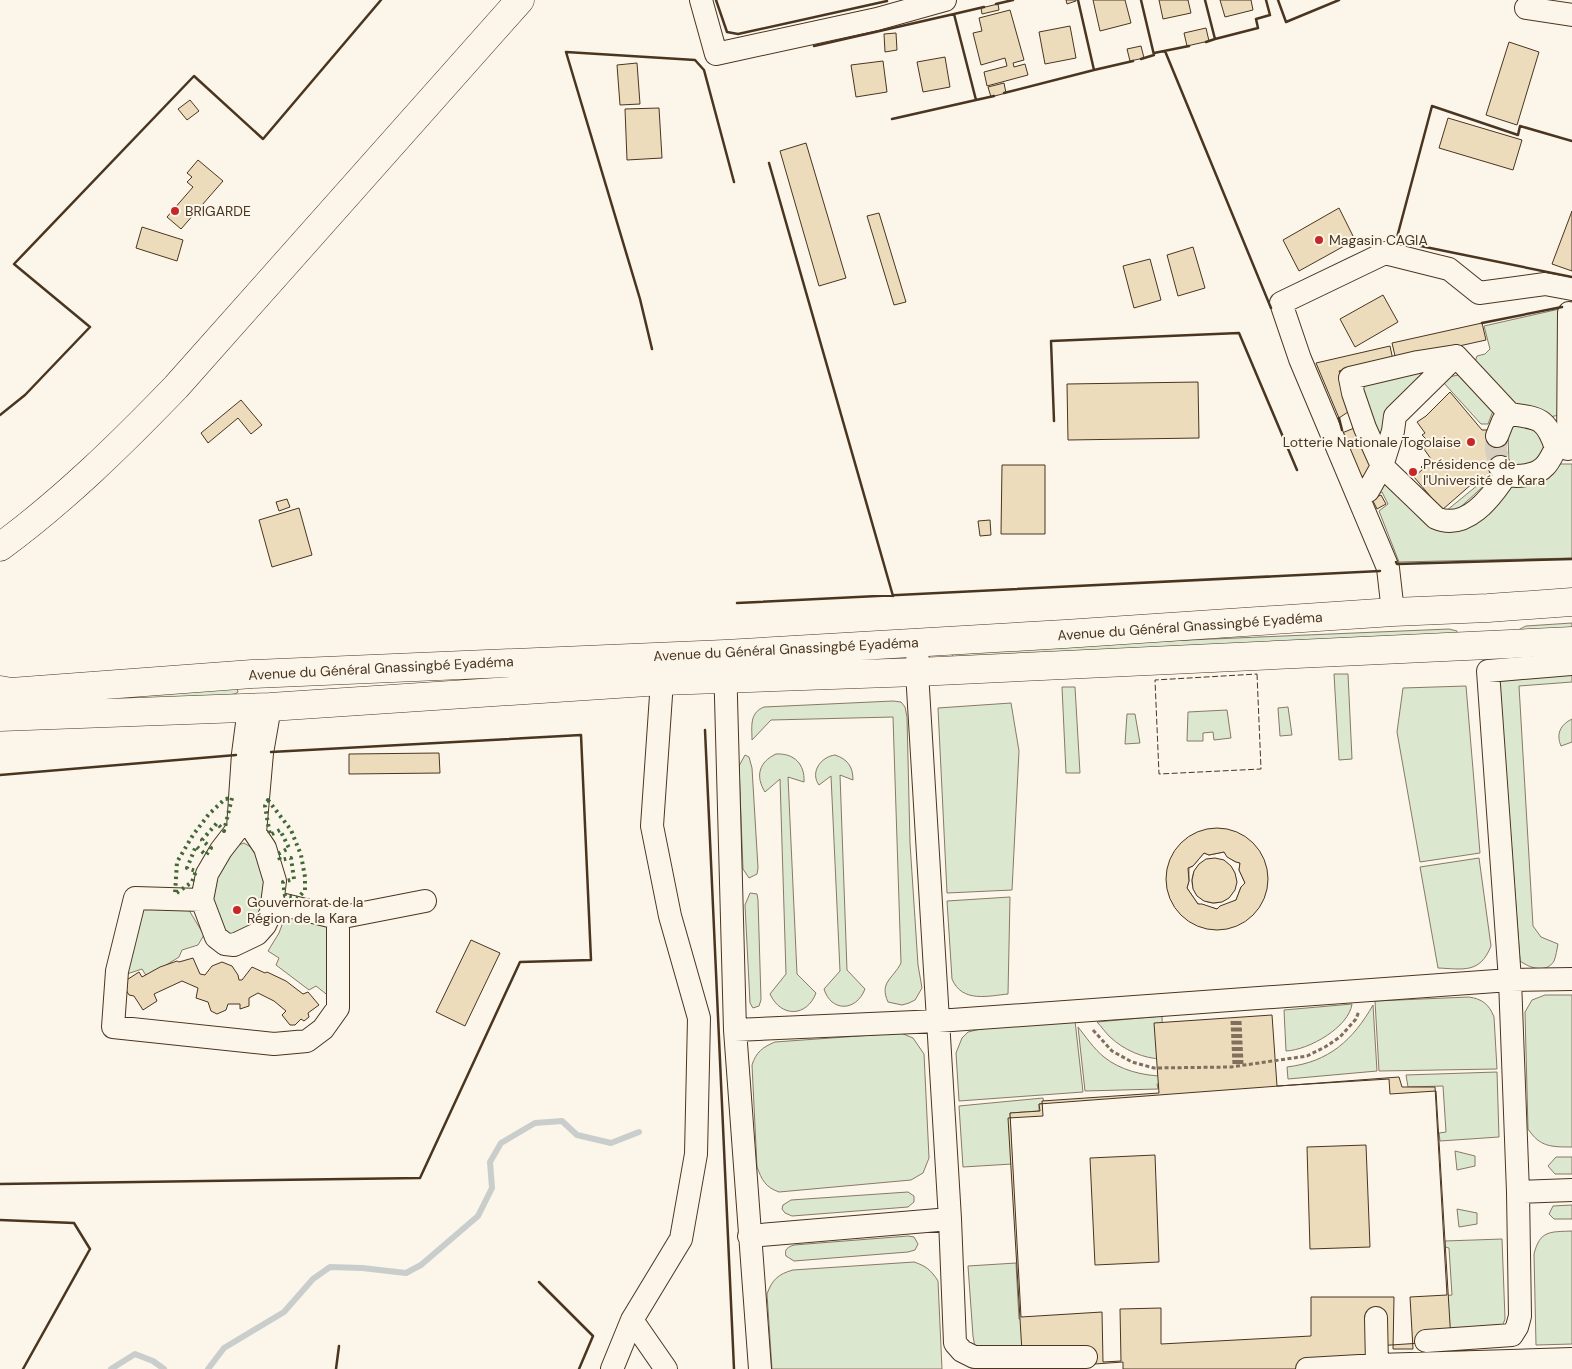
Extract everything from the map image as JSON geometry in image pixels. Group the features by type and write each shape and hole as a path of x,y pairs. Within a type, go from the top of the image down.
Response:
{"main road":[{"path":"0,547 81,480 136,429 520,0"},
{"name":"Avenue du Général Gnassingbé Eyadéma","path":"0,717 260,707 662,681 725,667 918,642 1572,602"},
{"path":"1488,608 1488,658"},
{"name":"Avenue du Général Gnassingbé Eyadéma","path":"0,690 11,692 169,679 272,674 725,667 917,672 1488,658 1572,640"},
{"path":"260,707 272,674"}],"street":[{"path":"701,0 716,54 877,19 946,0"},
{"path":"1526,8 1572,15"},
{"path":"1393,612 1388,568 1300,359 1281,303 1385,254 1449,269 1479,293 1545,284 1572,289"},
{"path":"1456,356 1418,362 1350,378 1365,428 1382,466 1436,518 1445,522 1467,518 1496,490 1503,471 1514,476 1537,472 1565,448 1569,313"},
{"path":"1357,494 1368,491 1382,466 1393,431 1395,416 1456,356"},
{"path":"1456,356 1510,414 1535,418 1544,424 1565,448"},
{"path":"1497,436 1503,422 1510,414"},
{"path":"918,642 917,672 950,1219 954,1343 974,1357 1086,1357"},
{"path":"1426,1341 1512,1335 1518,1326 1520,1316 1518,1192 1510,980 1488,658 1572,664"},
{"path":"725,667 734,1030 760,1369"},
{"path":"612,1369 632,1320 681,1239 696,1154 699,1018 670,916 652,826 662,681"},
{"path":"247,831 221,850 207,874 202,900 216,937 224,944 234,945 256,934 264,925 271,912 275,881 265,848 247,831 243,754 260,707"},
{"path":"202,900 135,898 116,971 113,1027 274,1044 307,1041 323,1029 338,1008 338,918"},
{"path":"272,902 338,918 425,901"},
{"path":"734,1030 938,1021 1510,980 1572,979"},
{"path":"1518,1192 1572,1190"},
{"path":"749,1236 950,1219"},
{"path":"1376,1318 1377,1365"},
{"path":"632,1320 666,1369"},
{"path":"1307,1369 1572,1359"}],"path":[{"path":"1081,1010 1091,1029 1112,1051 1132,1062 1154,1068 1230,1067 1307,1056 1325,1047 1340,1037 1356,1019 1362,1004 1362,990"},
{"path":"1237,1064 1235,1016 1237,1064"}],"green space":[{"path":"1564,308 1559,415 1550,417 1517,406 1475,362 1477,356 1485,354 1490,349 1484,326"},
{"path":"1437,367 1381,438 1362,392 1366,384"},
{"path":"1458,375 1464,379 1493,411 1488,424 1481,424 1443,382 1449,377"},
{"path":"1512,424 1533,424 1548,445 1535,467 1509,464 1508,434"},
{"path":"1559,464 1572,464 1572,558 1399,562 1379,511 1388,504 1382,492 1374,496 1383,481 1434,523"},
{"path":"1484,480 1488,482 1454,513 1446,511"},
{"path":"1572,623 1572,632 1519,632 1518,630 1526,626"},
{"path":"1449,629 1457,631 1457,635 952,659 954,653 1142,642"},
{"path":"1572,667 1572,682 1519,686 1533,926 1541,937 1558,944 1554,961 1551,965 1538,969 1520,961 1499,678"},
{"path":"1334,674 1348,674 1352,759 1339,760"},
{"path":"1466,686 1480,853 1420,862 1397,732 1403,688"},
{"path":"237,687 238,692 235,694 209,697 18,702"},
{"path":"1062,687 1075,687 1080,773 1066,773"},
{"path":"901,702 905,707 907,717 910,843 918,965 922,988 915,1000 902,1005 888,1002 885,990 888,981 901,963 893,717 771,720 752,740 752,721 756,713 764,707"},
{"path":"1011,703 1019,751 1012,890 947,893 938,708"},
{"path":"1288,707 1292,735 1280,736 1278,708"},
{"path":"1227,710 1231,738 1214,740 1213,732 1203,733 1203,741 1187,741 1188,712"},
{"path":"1127,714 1135,714 1140,743 1125,744"},
{"path":"1572,719 1572,742 1561,746 1560,730"},
{"path":"776,754 788,755 797,761 803,770 804,776 804,782 788,777 797,974 816,993 807,1007 794,1011 787,1011 781,1007 770,994 786,974 780,779 765,792 760,780 760,770 770,757"},
{"path":"745,755 749,757 752,768 758,868 757,874 749,878 743,869 739,766"},
{"path":"835,755 848,764 852,771 853,780 840,775 847,970 865,989 856,1002 844,1006 832,1002 827,997 824,989 840,971 831,776 819,785 816,780 816,771 821,762"},
{"path":"244,843 259,852 267,867 261,920 234,940 211,915 219,862 231,848"},
{"path":"1479,858 1491,946 1487,955 1476,966 1463,969 1438,968 1420,867"},
{"path":"750,893 757,894 758,900 761,1000 759,1006 753,1008 750,1003 745,905"},
{"path":"1010,897 1008,994 976,996 962,992 956,987 952,979 947,901"},
{"path":"150,905 187,907 204,935 198,945 182,950 179,957 147,977 142,969 127,974 137,912"},
{"path":"285,917 324,924 334,936 335,1001 316,986 309,990 276,965 279,958 268,951 279,933"},
{"path":"1545,995 1572,995 1572,1147 1558,1147 1542,1143 1528,1129 1525,1012 1532,1000"},
{"path":"1469,997 1485,1003 1494,1017 1497,1069 1379,1071 1375,1001"},
{"path":"1352,1004 1344,1021 1336,1029 1316,1042 1295,1050 1286,1051 1284,1010"},
{"path":"1373,1005 1377,1071 1288,1079 1287,1067 1315,1060 1338,1047 1357,1029"},
{"path":"1162,1016 1163,1059 1156,1059 1128,1050 1110,1037 1097,1022"},
{"path":"1075,1021 1083,1092 959,1101 956,1053 962,1038 968,1032 985,1028"},
{"path":"1078,1027 1110,1062 1132,1071 1164,1076 1165,1083 1157,1084 1158,1089 1085,1091"},
{"path":"901,1033 913,1038 924,1054 929,1158 923,1173 911,1180 779,1192 767,1185 757,1167 752,1065 758,1053 775,1042"},
{"path":"1497,1072 1499,1137 1440,1141 1439,1133 1446,1132 1443,1086 1408,1087 1406,1075"},
{"path":"1043,1098 1044,1103 1039,1104 1039,1111 1010,1113 1012,1164 963,1167 959,1106"},
{"path":"1455,1151 1475,1156 1475,1166 1457,1170"},
{"path":"1556,1157 1572,1157 1572,1174 1555,1174 1548,1166"},
{"path":"908,1192 914,1196 914,1202 908,1207 792,1216 785,1213 782,1209 783,1205 791,1200"},
{"path":"1572,1205 1572,1219 1554,1219 1549,1214 1553,1206"},
{"path":"1457,1209 1477,1213 1477,1224 1459,1227"},
{"path":"1572,1231 1572,1344 1536,1345 1534,1254 1536,1246 1539,1240 1547,1234"},
{"path":"914,1237 918,1244 915,1250 908,1252 794,1261 786,1256 787,1249 794,1245"},
{"path":"1502,1239 1505,1319 1502,1327 1418,1334 1442,1296 1452,1295 1449,1248 1445,1247 1445,1241"},
{"path":"914,1262 928,1269 938,1281 942,1369 772,1369 767,1294 773,1281 783,1273 793,1270"},
{"path":"1016,1263 1019,1319 1052,1318 1045,1347 975,1347 968,1266"}],"shaded area":[{"path":"1216,836 1229,838 1239,843 1246,850 1255,865 1257,883 1255,892 1245,908 1229,918 1211,921 1193,915 1185,909 1176,895 1174,879 1177,863 1185,849 1195,841","holes":["1224,852 1240,863 1239,870 1245,883 1241,887 1236,900 1217,909 1198,904 1187,888 1189,868 1204,853 1209,855"]},
{"path":"1218,859 1230,865 1235,872 1235,890 1230,897 1223,902 1210,903 1198,897 1193,890 1192,877 1198,865 1205,860"}],"building":[{"path":"1066,0 1076,0 1076,1 1067,4"},
{"path":"1093,0 1125,0 1131,23 1100,31"},
{"path":"1159,0 1188,0 1191,13 1163,19"},
{"path":"1220,0 1251,0 1253,10 1225,17"},
{"path":"998,4 999,10 982,14 981,8"},
{"path":"1010,10 1024,60 1013,63 1014,67 1025,64 1028,75 987,86 984,72 1007,66 1005,58 981,65 973,33 982,31 979,18"},
{"path":"1070,26 1076,58 1045,64 1039,32"},
{"path":"1206,28 1209,41 1187,46 1184,33"},
{"path":"896,33 897,50 885,52 884,34"},
{"path":"1509,42 1539,52 1517,125 1486,115"},
{"path":"1141,46 1144,58 1130,61 1127,49"},
{"path":"945,57 950,87 923,92 917,62"},
{"path":"883,61 887,92 856,97 851,65"},
{"path":"637,63 640,104 620,105 617,65"},
{"path":"1004,83 1006,93 991,97 988,87"},
{"path":"190,100 199,111 187,120 178,109"},
{"path":"659,108 662,158 627,160 625,109"},
{"path":"1448,118 1522,140 1513,170 1439,148"},
{"path":"806,143 846,278 819,286 780,151"},
{"path":"198,160 223,181 181,229 167,217 193,187 187,182 192,177 187,173"},
{"name":"Magasin CAGIA","path":"1339,208 1355,240 1299,271 1283,240"},
{"path":"1572,211 1572,271 1552,264"},
{"path":"879,213 906,302 894,305 867,216"},
{"path":"142,227 183,240 177,261 136,248"},
{"path":"1193,247 1205,288 1178,296 1167,255"},
{"path":"1150,259 1161,300 1134,308 1123,266"},
{"path":"1383,295 1398,322 1355,347 1340,319"},
{"path":"1482,323 1486,340 1396,360 1392,343"},
{"path":"1390,346 1393,360 1339,371 1354,408 1339,418 1316,363"},
{"path":"1198,382 1199,438 1068,440 1067,384"},
{"path":"1450,392 1482,430 1491,430 1506,438 1506,466 1490,466 1490,478 1481,476 1442,510 1414,477 1423,469 1421,467 1431,459 1424,449 1431,444 1422,435 1425,433 1417,422 1426,416"},
{"path":"241,400 262,425 251,434 238,418 208,443 201,433"},
{"path":"1359,426 1377,471 1360,478 1342,433"},
{"path":"1002,465 1045,465 1045,534 1001,534"},
{"path":"1381,495 1386,504 1377,509 1372,499"},
{"path":"287,499 290,507 279,511 276,502"},
{"path":"299,508 312,555 272,567 259,520"},
{"path":"990,520 991,535 980,536 978,521"},
{"path":"439,753 440,773 349,774 349,754"},
{"path":"1217,828 1236,832 1253,843 1264,860 1268,879 1264,898 1253,915 1236,926 1217,930 1198,926 1181,915 1170,898 1166,879 1170,860 1181,843 1198,832"},
{"path":"1224,852 1227,857 1240,863 1239,870 1245,883 1241,887 1236,900 1217,909 1198,904 1187,888 1189,881 1188,868 1193,866 1204,853 1209,855","holes":["1206,859 1224,860 1235,873 1237,882 1235,890 1229,898 1222,902 1204,901 1197,896 1193,889 1194,871"]},
{"path":"471,940 500,953 465,1026 436,1012"},
{"path":"193,958 200,974 205,975 212,966 222,962 232,966 239,980 242,980 252,967 265,973 267,972 286,981 303,994 308,992 319,1005 308,1013 309,1017 304,1021 301,1019 295,1025 290,1025 282,1015 286,1011 274,1001 258,993 249,998 249,1006 240,1009 240,1004 228,1004 226,1010 217,1014 211,1011 208,1002 196,998 198,988 182,981 154,994 157,1001 143,1010 134,996 129,995 122,983 139,972 142,977 160,967"},
{"path":"1272,1015 1277,1086 1389,1079 1390,1094 1436,1091 1451,1341 1376,1346 1378,1369 1123,1369 1123,1362 1023,1369 1008,1118 1043,1116 1042,1101 1159,1093 1154,1023"},
{"path":"1399,1077 1402,1087 1435,1087 1447,1295 1410,1297 1413,1349 1393,1349 1394,1297 1311,1297 1311,1336 1161,1344 1161,1308 1120,1309 1121,1361 1103,1362 1102,1312 1021,1317 1010,1113 1040,1111 1039,1104","holes":["1366,1145 1370,1247 1310,1249 1307,1147","1155,1155 1159,1262 1095,1265 1090,1158"]}],"waterway":[{"path":"208,1369 224,1348 284,1312 313,1279 330,1267 362,1268 406,1273 421,1265 478,1216 492,1188 490,1162 501,1143 535,1123 562,1121 577,1135 611,1143 639,1132"},
{"path":"111,1369 135,1354 153,1361 164,1369"}],"tunnel":[{"path":"1497,436 1496,450 1500,467"}],"hedge":[{"path":"232,798 224,831 217,823 202,840 211,848 206,855 196,846 187,868 196,871 192,882 175,894 177,862 193,835 209,814 225,799 232,798"},
{"path":"268,800 291,830 301,855 305,890 298,898 285,896 283,882 294,879 291,858 280,860 278,854 289,848 280,830 270,835 265,806 268,800"}],"fence":[{"path":"1257,674 1261,769 1159,774 1155,680 1257,674"}],"wall":[{"path":"0,415 25,395 90,327 14,264 194,76 263,139 381,0"},
{"path":"716,0 727,32 738,34 887,1"},
{"path":"996,4 1013,0"},
{"path":"1078,0 1094,70 1133,61"},
{"path":"1141,0 1154,55 1141,59"},
{"path":"1205,0 1215,39 1206,42"},
{"path":"1215,39 1258,28 1256,19 1270,15 1266,0"},
{"path":"1278,0 1286,22 1339,0"},
{"path":"984,7 954,14 976,100 994,96"},
{"path":"814,46 954,14"},
{"path":"1154,53 1189,46"},
{"path":"1165,51 1271,308"},
{"path":"652,349 640,299 566,52 695,60 704,70 734,182"},
{"path":"1004,93 1094,70"},
{"path":"892,119 976,100"},
{"path":"1572,141 1520,126 1518,135 1432,106 1396,241 1572,277"},
{"path":"769,163 893,596"},
{"path":"1482,323 1562,307"},
{"path":"1054,421 1051,341 1239,333 1297,470"},
{"path":"1339,418 1342,430"},
{"path":"1396,562 1397,564 1572,559"},
{"path":"737,603 1380,571"},
{"path":"705,730 734,1369"},
{"path":"0,1184 420,1178 520,962 591,960 581,735 271,752"},
{"path":"0,775 236,755"},
{"path":"0,1220 74,1223 90,1249 23,1369"},
{"path":"539,1282 593,1336 579,1369"},
{"path":"336,1369 339,1346"}],"place":[{"name":"BRIGARDE","path":"175,211"},
{"name":"Magasin CAGIA","path":"1319,240"},
{"name":"Lotterie Nationale Togolaise","path":"1471,442"},
{"name":"Présidence de l'Université de Kara","path":"1413,472"},
{"name":"Gouvernorat de la Région de la Kara","path":"237,910"}]}
